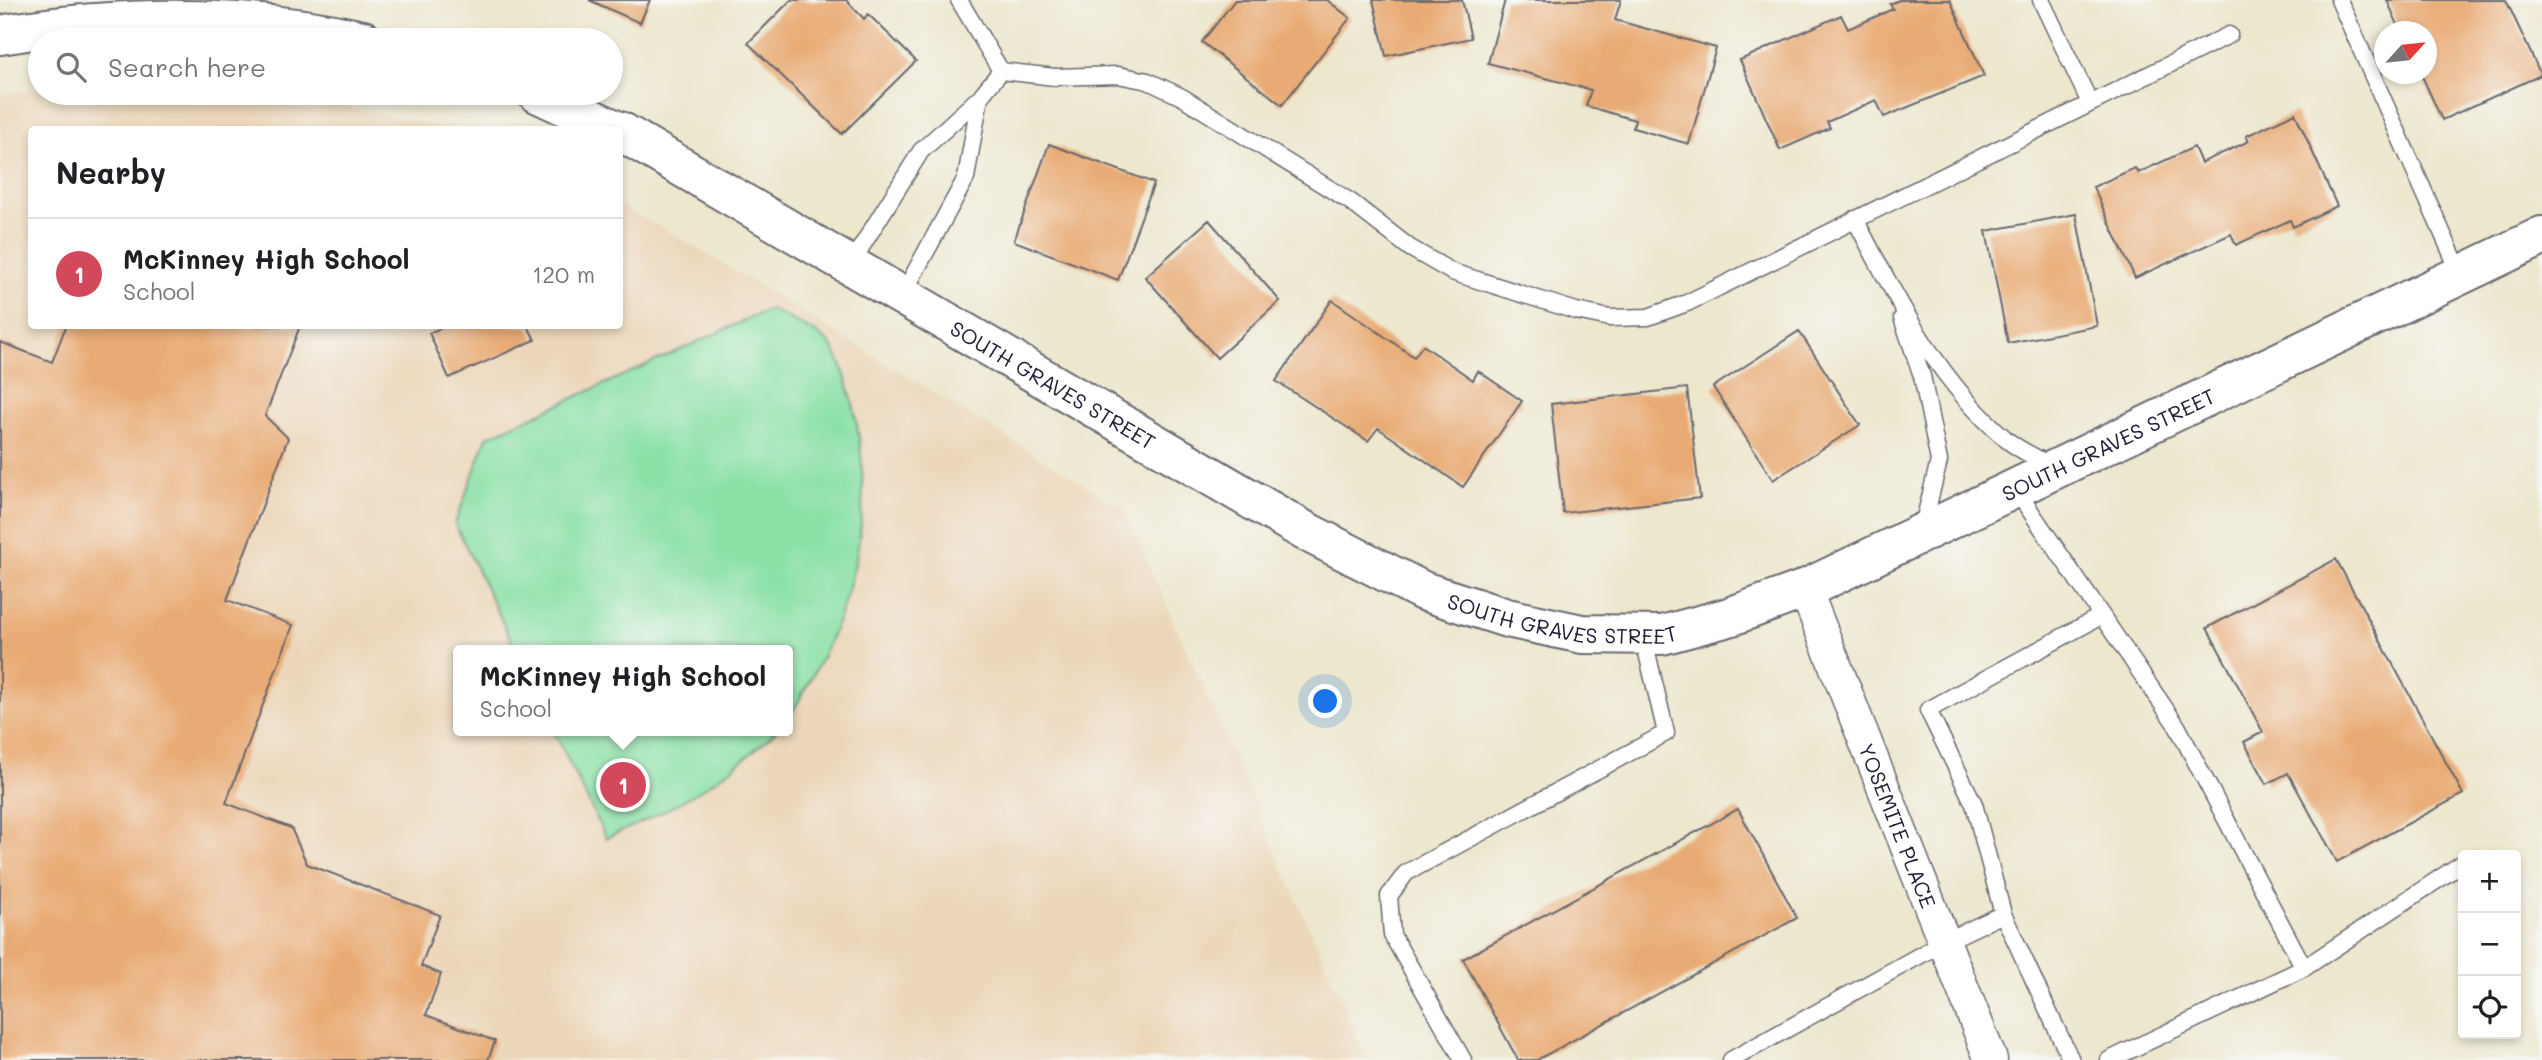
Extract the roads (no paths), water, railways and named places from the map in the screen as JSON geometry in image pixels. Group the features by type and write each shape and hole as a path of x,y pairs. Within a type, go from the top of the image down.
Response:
{"street":[{"path":"57,28 193,22 285,28"},
{"path":"0,35 28,32"},
{"name":"SOUTH GRAVES STREET","path":"563,105 609,126"},
{"name":"SOUTH GRAVES STREET","path":"623,133 1305,531 1423,591 1507,618 1582,635 1662,635 1728,617 1805,589 2542,236"},
{"name":"YOSEMITE PLACE","path":"1805,589 1991,1060"}],"lane":[{"path":"959,0 1001,71"},
{"path":"2041,0 2090,103"},
{"path":"2339,0 2461,275"},
{"path":"1001,71 1055,77 1118,75 1147,81 1182,97 1340,195 1410,248 1452,272 1576,312 1610,318 1648,317 1687,303 2229,35"},
{"path":"850,265 921,151 980,97 1001,71"},
{"path":"902,296 966,178 980,97"},
{"path":"1856,219 1893,293 1944,374 2007,440 2058,470"},
{"path":"1893,293 1922,376 1939,461 1921,533"},
{"path":"2016,490 2177,726 2304,968"},
{"path":"2071,1060 2003,914 1974,804 1928,710 2101,616"},
{"path":"1463,1060 1392,934 1389,895 1406,873 1666,733 1643,635"},
{"path":"2109,1060 2304,968 2458,866"},
{"path":"1731,1060 1944,942 2003,914"}],"place":[{"name":"McKinney High School","path":"623,785"}]}
